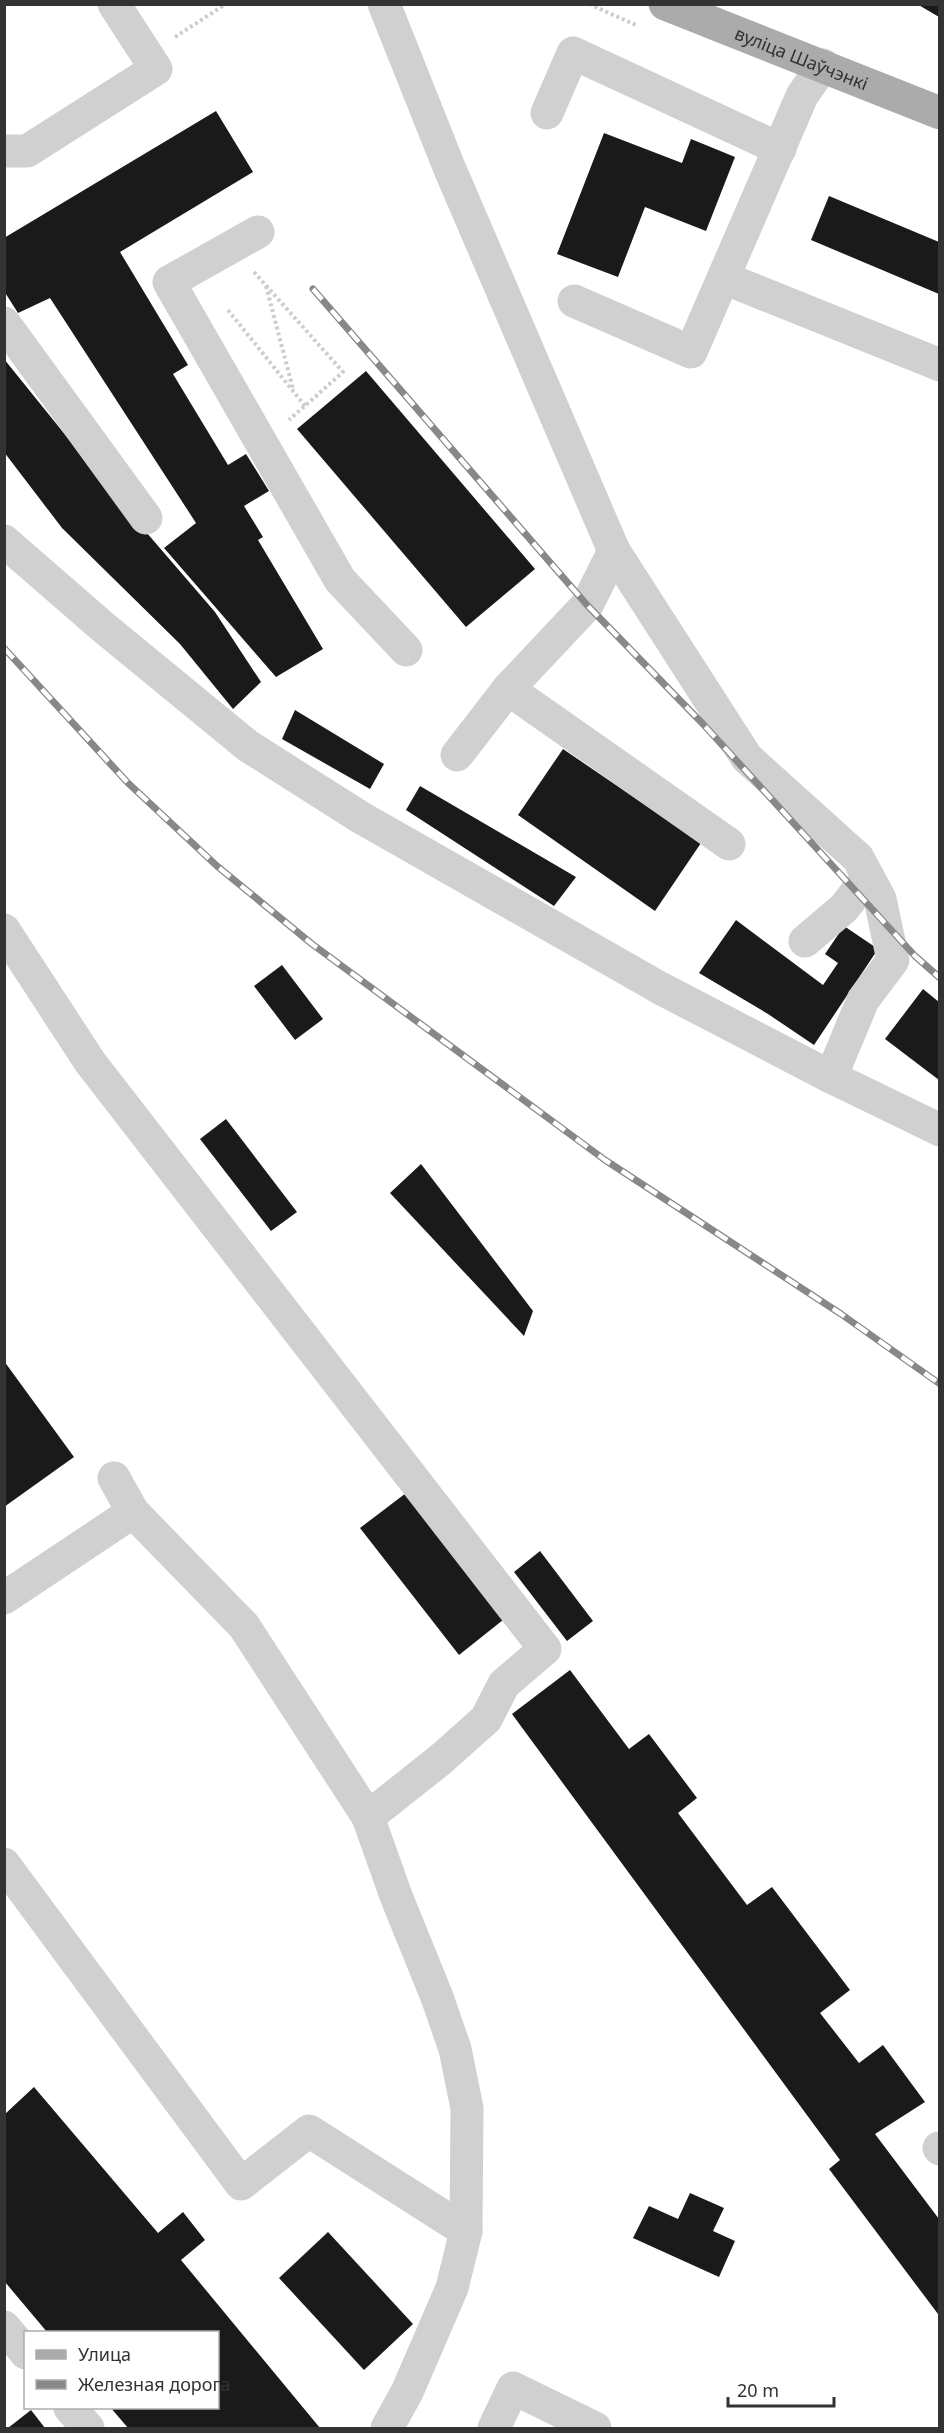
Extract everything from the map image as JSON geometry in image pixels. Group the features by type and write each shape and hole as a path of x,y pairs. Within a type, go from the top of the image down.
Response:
{"main road":[{"name":"вуліца Шаўчэнкі","path":"664,4 823,65 939,113"}],"lane":[{"path":"4,151 27,151 156,69 114,4"},
{"path":"384,4 449,167 614,551 747,758 858,858 880,899 893,960 863,1000 831,1077"},
{"path":"547,113 573,53 780,149"},
{"path":"574,301 691,352 802,96 823,65"},
{"path":"245,240 169,282 340,580 406,650"},
{"path":"724,278 939,365"},
{"path":"4,322 146,518"},
{"path":"4,541 103,627 248,746 360,817 640,976 831,1077 939,1130"},
{"path":"457,755 508,689 587,605 614,551"},
{"path":"508,689 729,844"},
{"path":"805,941 844,908 868,877"},
{"path":"4,930 90,1062 545,1649 504,1684 486,1719 440,1760 368,1817"},
{"path":"114,1478 133,1512 244,1626 368,1817 455,2049 467,2108 466,2231 452,2288 407,2392 387,2428"},
{"path":"4,1598 133,1512"},
{"path":"4,1864 241,2184 309,2131 466,2231"},
{"path":"4,2327 24,2351"},
{"path":"494,2428 513,2388 595,2428"},
{"path":"71,2409 88,2428"}],"path":[{"path":"146,55 226,4"},
{"path":"245,240 266,285 293,391"},
{"path":"194,268 305,406"},
{"path":"262,443 343,372 266,285"}],"building":[{"path":"917,4 939,4 939,17"},
{"path":"216,111 253,172 120,252 188,365 173,374 228,465 246,454 269,491 244,506 263,537 258,540 323,649 276,677 164,548 196,523 50,298 18,313 4,291 4,238"},
{"path":"604,133 682,163 691,139 735,157 706,231 645,207 618,277 557,254"},
{"path":"829,196 939,242 939,294 811,240"},
{"path":"4,359 109,489 215,612 261,682 233,709 180,644 62,528 4,452"},
{"path":"366,371 535,569 466,627 297,429"},
{"path":"295,710 384,764 370,789 282,739"},
{"path":"563,749 701,843 655,911 518,815"},
{"path":"420,786 576,877 554,906 406,810"},
{"path":"736,920 823,985 838,963 825,954 844,926 878,949 814,1045 768,1014 699,973"},
{"path":"282,965 323,1019 295,1040 254,986"},
{"path":"923,989 939,1002 939,1080 885,1039"},
{"path":"226,1119 297,1212 271,1231 200,1139"},
{"path":"421,1164 533,1311 524,1336 390,1193"},
{"path":"4,1361 74,1457 4,1507"},
{"path":"410,1490 508,1616 459,1655 360,1528"},
{"path":"540,1551 593,1621 567,1641 514,1572"},
{"path":"570,1670 629,1749 649,1734 697,1798 678,1813 747,1905 772,1887 850,1990 820,2013 859,2063 883,2045 925,2102 875,2134 939,2219 938,2314 829,2169 840,2160 512,1714"},
{"path":"34,2087 158,2233 183,2212 205,2240 181,2260 320,2428 128,2428 112,2409 219,2409 219,2331 46,2331 5,2282 5,2114"},
{"path":"690,2193 724,2208 713,2231 735,2241 719,2277 633,2238 649,2206 678,2219"},
{"path":"328,2232 413,2324 364,2370 279,2278"},
{"path":"31,2410 45,2428 8,2428"}],"railway":[{"path":"313,289 587,605 703,724 915,956 940,978"},
{"path":"4,648 128,783 217,866 312,944 605,1160 841,1314 940,1384"}]}
